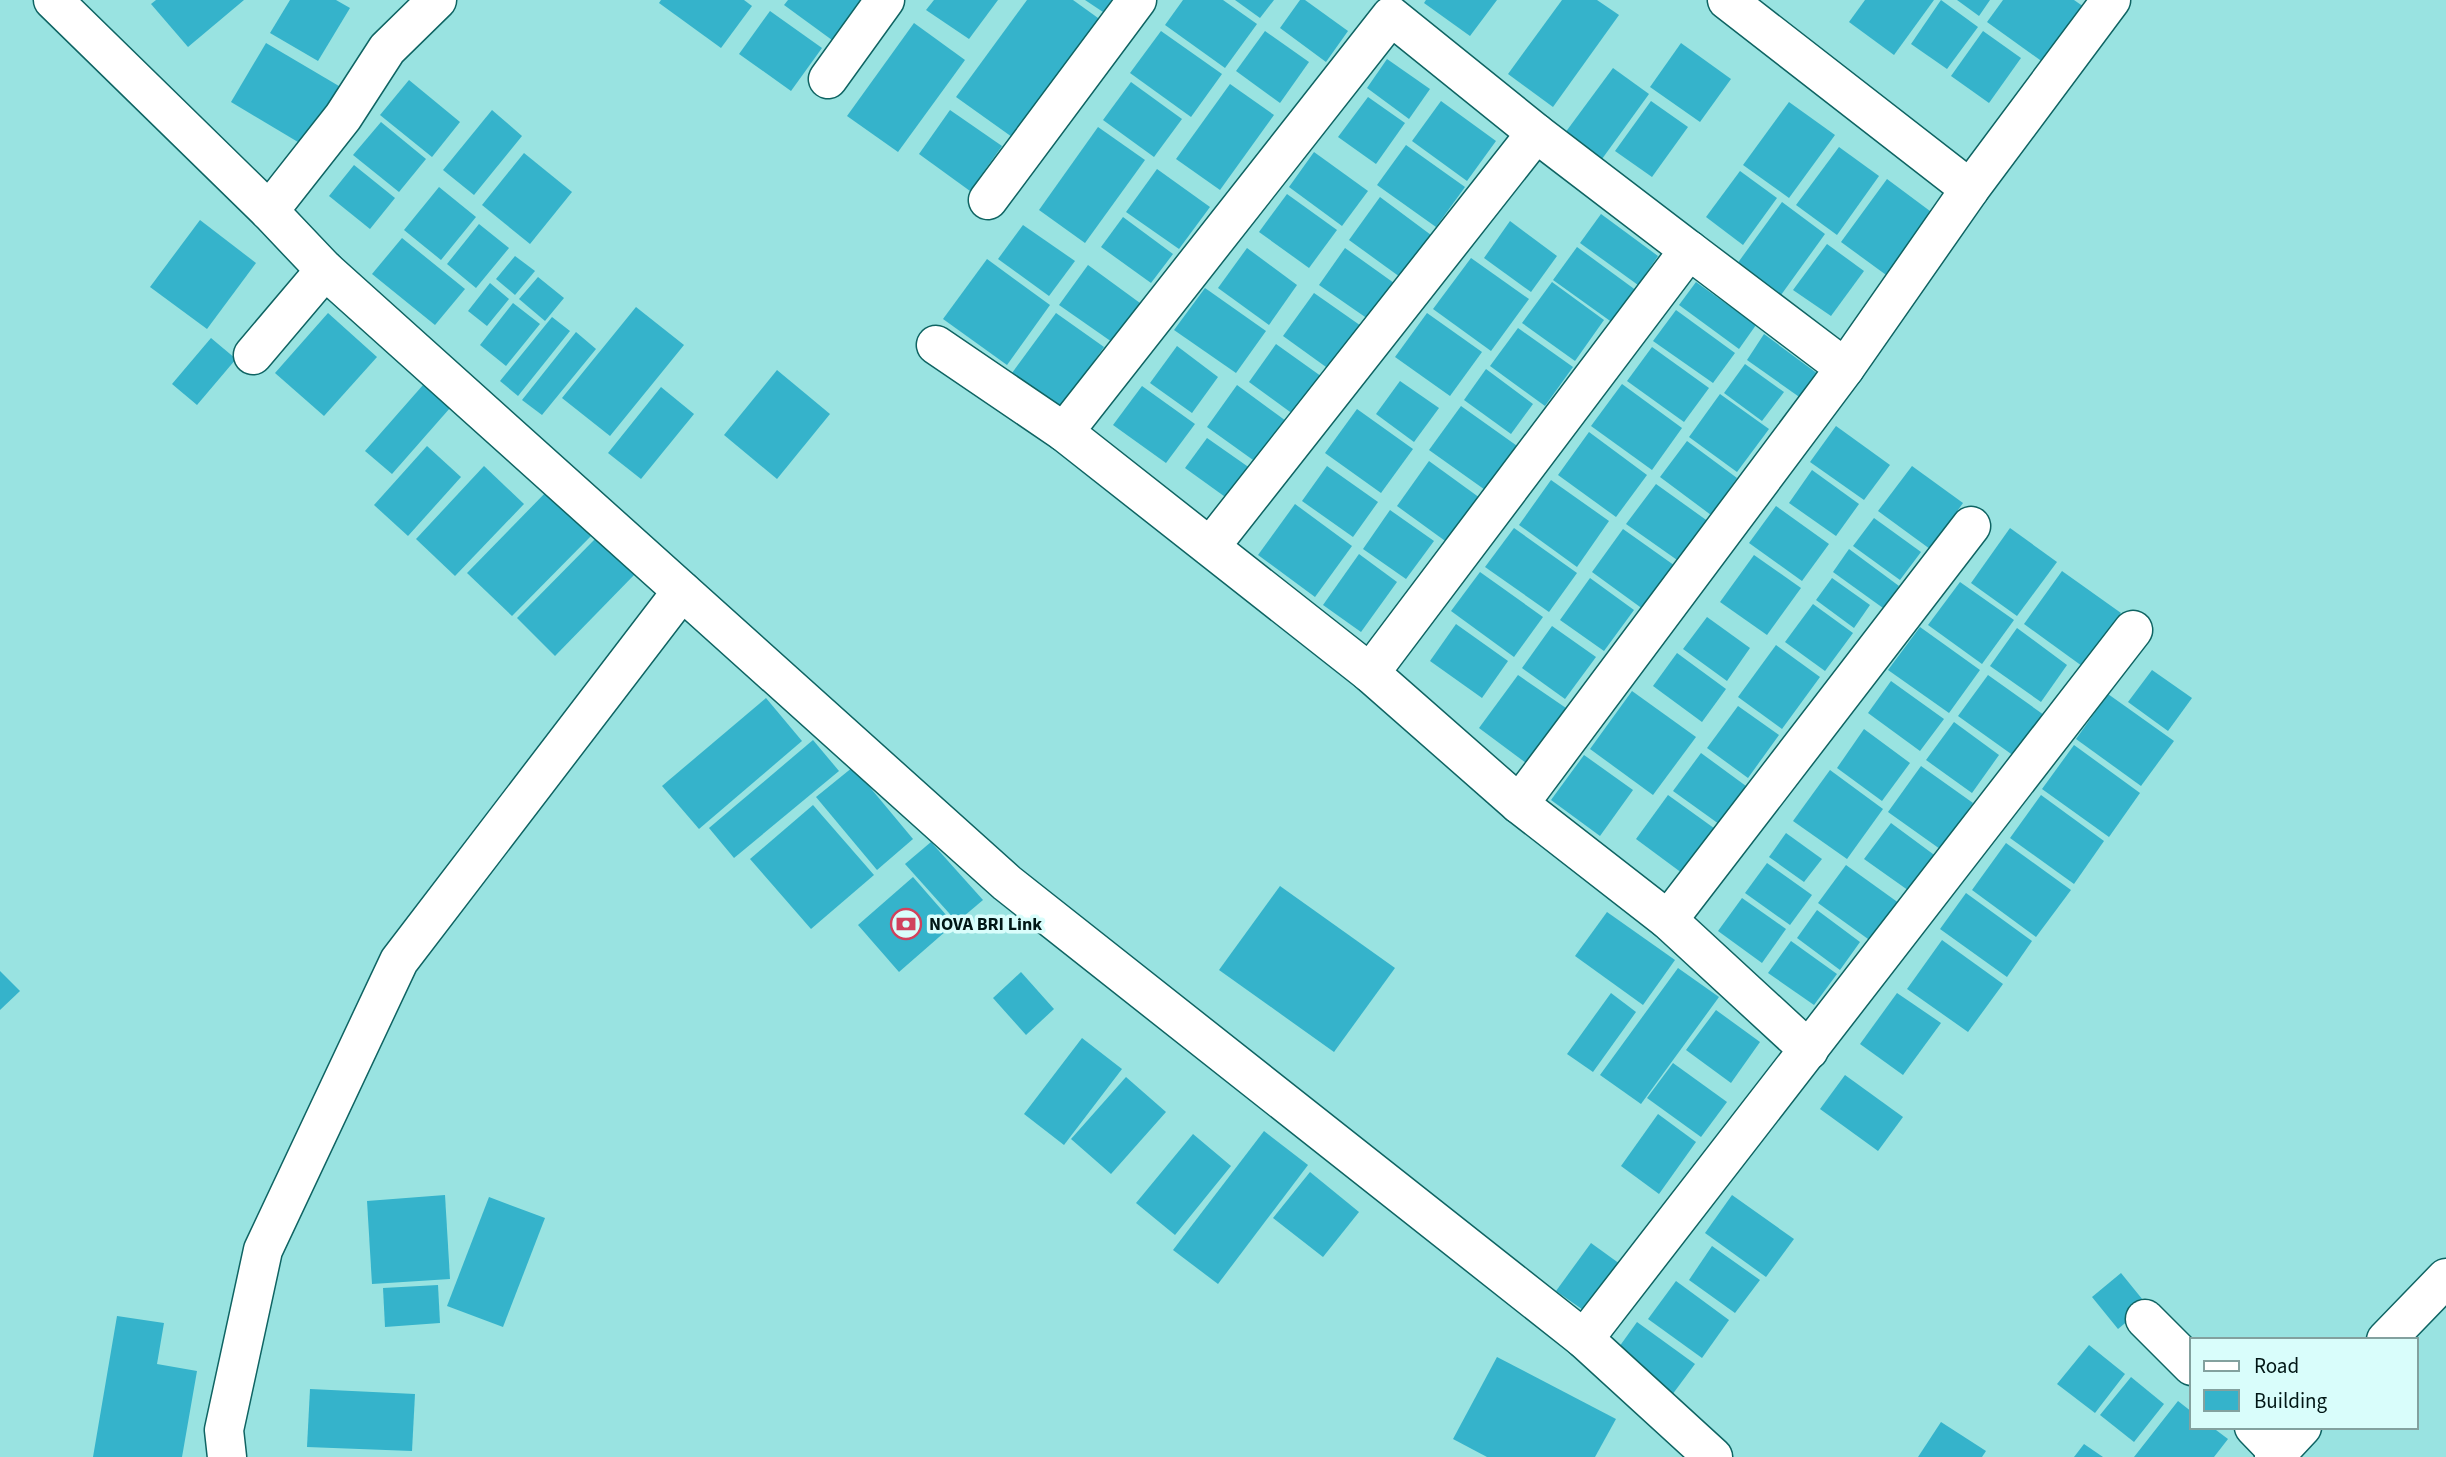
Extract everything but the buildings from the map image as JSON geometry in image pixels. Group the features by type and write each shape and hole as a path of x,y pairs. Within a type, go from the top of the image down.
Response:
{"street":[{"path":"53,0 269,211 325,270 1007,883 1584,1339 1713,1457"},
{"path":"269,211 343,117 387,49 437,0"},
{"path":"828,79 885,0"},
{"path":"988,200 1137,0"},
{"path":"1727,0 1970,189"},
{"path":"1519,804 1845,368 2105,2"},
{"path":"1064,432 1380,8 1536,133 1845,368"},
{"path":"1210,547 1536,133"},
{"path":"1370,673 1689,250"},
{"path":"253,355 325,270"},
{"path":"936,345 1064,432 1370,673 1519,804 1668,920 1809,1050"},
{"path":"1668,920 1971,526"},
{"path":"227,1457 224,1430 263,1250 399,961 682,591"},
{"path":"1584,1339 2133,630"},
{"path":"2388,1338 2446,1278"},
{"path":"2145,1319 2190,1364"}],"place":[{"name":"NOVA BRI Link","path":"906,924"}]}
